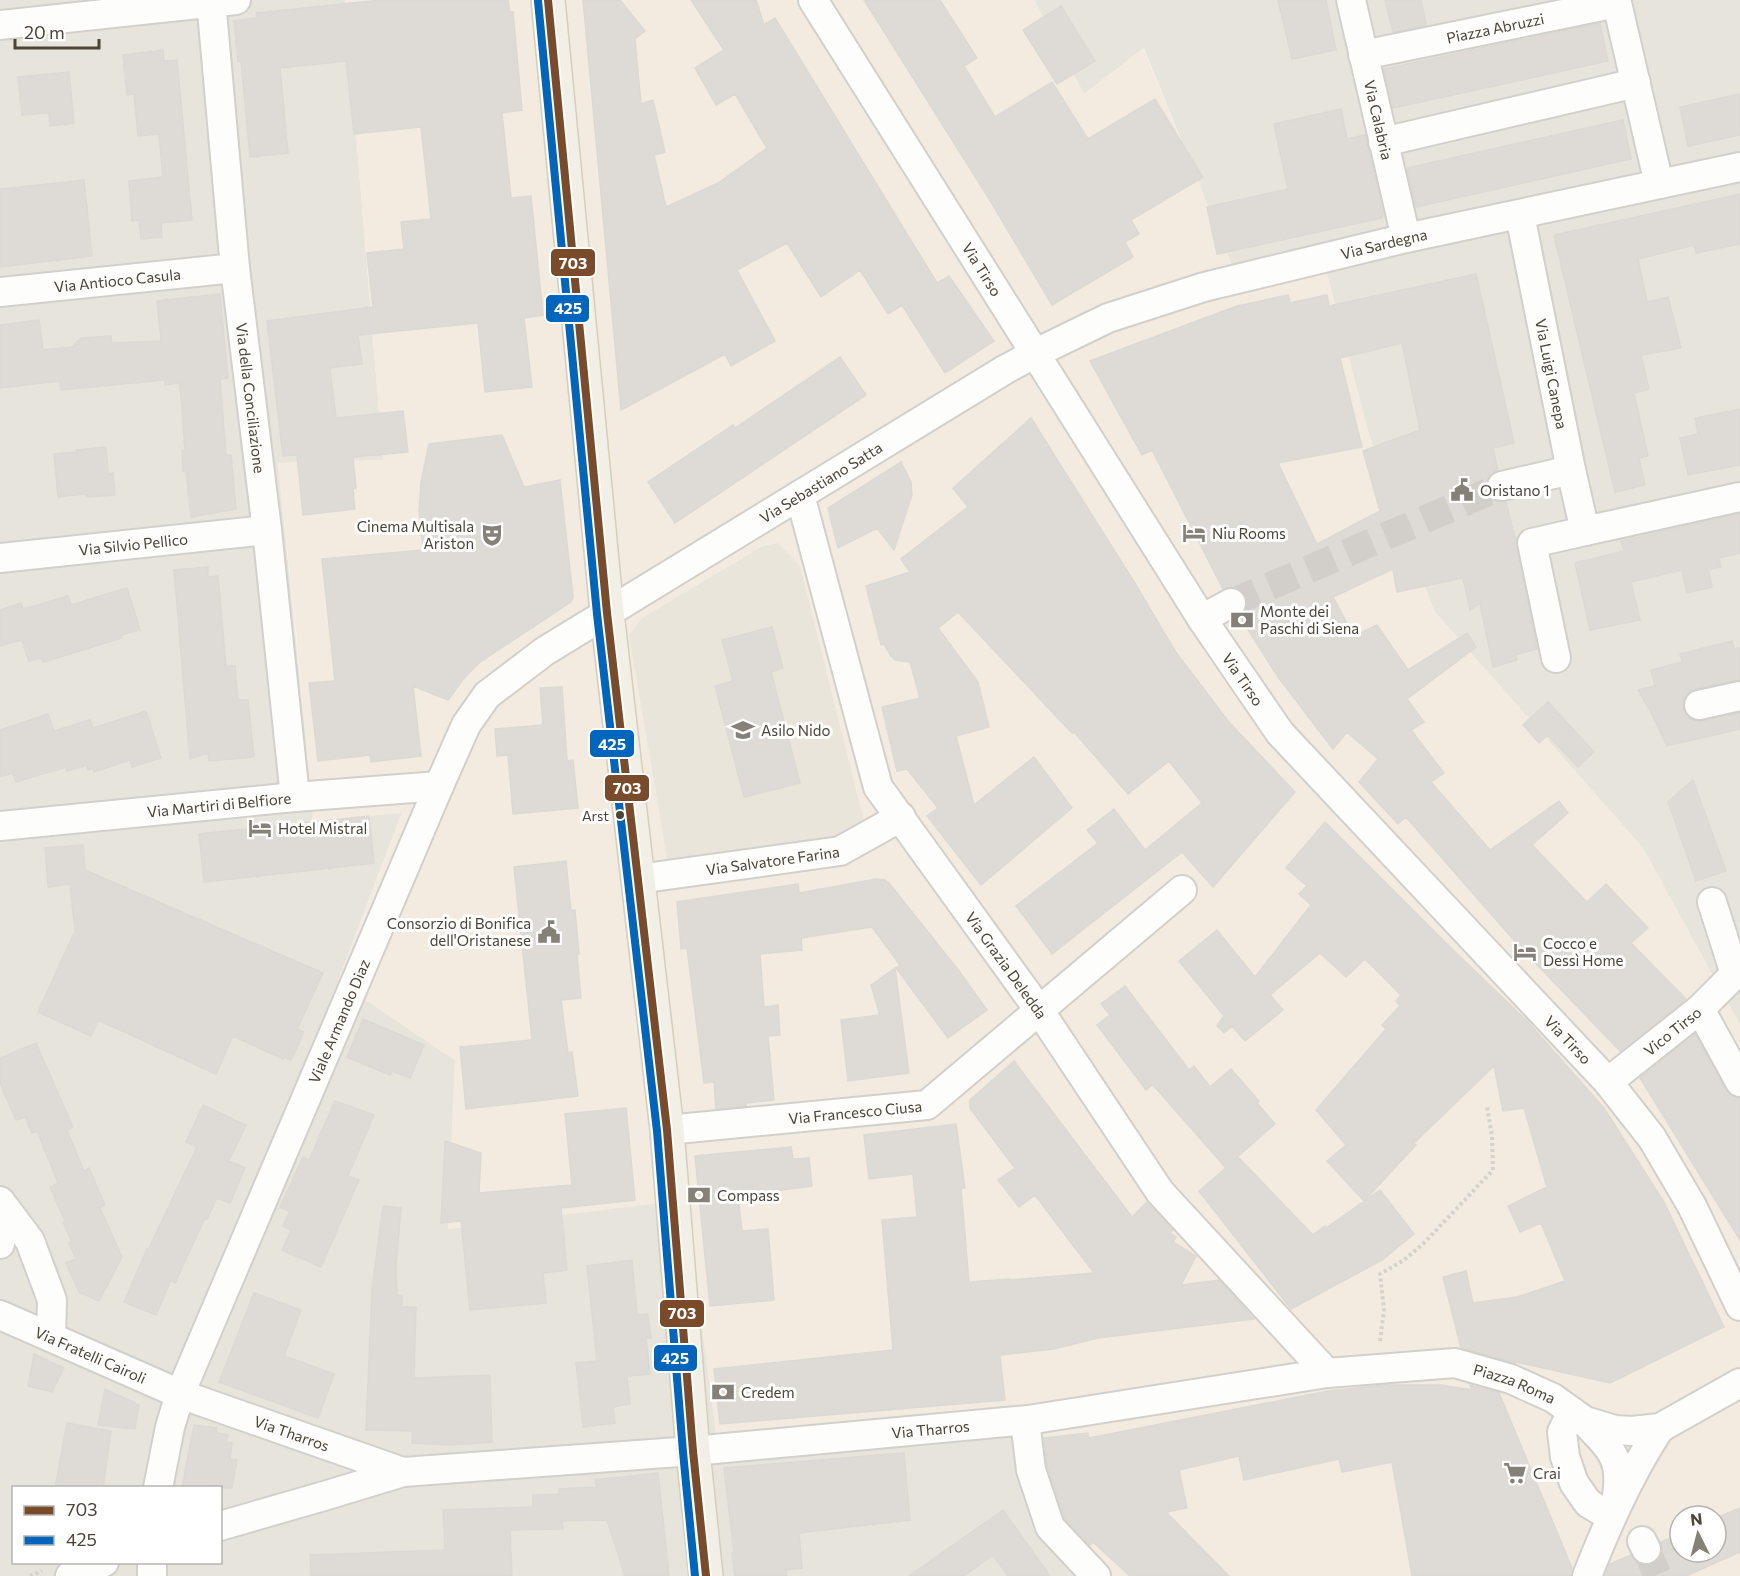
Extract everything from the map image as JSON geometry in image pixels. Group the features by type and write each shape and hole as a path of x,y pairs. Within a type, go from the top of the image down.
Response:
{"main road":[{"path":"548,0 607,613 667,1130 693,1451 706,1576"}],"street":[{"name":"Via Tirso","path":"813,0 1202,619 1280,733 1608,1082 1652,1138 1692,1206 1740,1306"},
{"name":"Via Calabria","path":"1351,0 1406,238"},
{"path":"0,25 219,1"},
{"name":"Via della Conciliazione","path":"219,1 235,268 267,530 295,797"},
{"name":"Piazza Abruzzi","path":"1364,55 1617,3 1659,184"},
{"path":"1383,142 1636,83"},
{"name":"Via Sardegna","path":"1036,352 1108,318 1204,287 1406,238 1740,167"},
{"name":"Via Luigi Canepa","path":"1520,215 1585,531"},
{"name":"Via Antioco Casula","path":"0,292 235,268"},
{"name":"Via Sebastiano Satta","path":"607,613 1036,352"},
{"path":"1502,486 1571,470"},
{"name":"Via Grazia Deledda","path":"800,495 878,787 1040,1010 1160,1192 1328,1373"},
{"path":"1556,658 1532,543 1740,497"},
{"name":"Via Silvio Pellico","path":"0,558 267,530"},
{"path":"1202,619 1231,603"},
{"name":"Viale Armando Diaz","path":"158,1486 170,1427 180,1394 466,725 487,695 546,651 607,613"},
{"path":"1699,705 1740,696"},
{"name":"Via Martiri di Belfiore","path":"0,826 295,797 439,786"},
{"name":"Via Salvatore Farina","path":"638,879 840,851 901,817"},
{"name":"Via Francesco Ciusa","path":"667,1130 927,1106 1182,890"},
{"path":"1700,1009 1735,974 1712,902"},
{"name":"Vico Tirso","path":"1608,1082 1700,1009 1740,1082"},
{"path":"0,1244 1,1202"},
{"path":"1,1202 30,1241 52,1300 51,1337"},
{"name":"Via Fratelli Cairoli","path":"0,1315 180,1394"},
{"name":"Via Tharros","path":"222,1525 403,1472 693,1451 1025,1420 1328,1373 1455,1362"},
{"name":"Piazza Roma","path":"1455,1362 1511,1379 1553,1398 1578,1417 1606,1444 1618,1467 1620,1483 1612,1515"},
{"name":"Piazza Roma","path":"1578,1417 1615,1430 1660,1428 1740,1383"},
{"name":"Via Tharros","path":"180,1394 403,1472"},
{"name":"Piazza Roma","path":"1578,1417 1562,1432 1565,1457 1574,1483 1588,1503 1612,1515"},
{"path":"1025,1420 1031,1470 1050,1527 1096,1576"},
{"name":"Piazza Roma","path":"1587,1576 1612,1515 1649,1444 1660,1428"},
{"path":"333,1447 344,1458 347,1469 341,1488 333,1493"},
{"path":"70,1576 101,1564"}],"path":[{"path":"1376,1369 1384,1310 1380,1274 1404,1260 1424,1243 1493,1170 1492,1136 1487,1106"}],"shaded area":[{"path":"0,0 345,0 383,460 278,463 314,821 402,812 338,981 455,1060 448,1229 685,1199 1016,1415 1107,1576 0,1576"},
{"path":"345,0 1034,0 1084,94 1143,48 1234,270 1326,270 1369,435 1434,611 1643,848 1740,1025 1740,1576 1107,1576 1016,1415 717,1443 685,1200 448,1229 455,1060 338,981 402,813 313,821 278,463 383,460"},
{"path":"1034,0 1740,0 1740,1025 1643,848 1434,611 1369,435 1326,270 1234,270 1144,48 1084,94"},
{"name":"Asilo Nido","path":"778,543 800,566 865,825 840,837 668,864 629,635 642,618 763,546"}],"building":[{"path":"381,0 508,0 510,12 513,12 522,110 502,113 511,198 531,196 543,315 524,318 532,387 485,392 478,323 358,335 362,364 330,368 336,418 403,411 408,452 353,457 356,488 353,489 355,509 303,515 297,455 283,456 267,321 373,307 367,253 404,249 401,222 431,219 421,127 354,134 346,61 280,68 288,153 250,157 241,61 238,61 234,21 257,18 256,13"},
{"path":"583,0 620,0 645,31 635,39 641,104 653,100 665,152 654,155 666,207 718,183 767,148 735,94 716,105 695,68 724,50 691,0 756,0 764,25 775,18 937,283 949,276 994,341 945,373 902,305 888,314 860,270 821,297 787,243 737,270 775,341 731,366 725,354 621,410"},
{"path":"864,0 940,0 977,58 964,66 995,117 1052,82 1088,139 1155,99 1203,177 1131,220 1139,234 1125,242 1133,257 1052,305 988,197"},
{"path":"1278,0 1326,0 1336,50 1292,59"},
{"path":"1385,0 1421,0 1426,25 1393,32"},
{"path":"1061,6 1095,61 1057,84 1023,30"},
{"path":"1600,23 1608,61 1393,108 1384,69"},
{"path":"163,50 164,61 177,60 192,220 161,223 162,237 141,239 139,220 132,221 129,181 163,177 159,134 138,136 134,94 127,95 123,55"},
{"path":"69,72 74,123 50,126 49,113 22,115 18,77"},
{"path":"1740,94 1740,135 1688,146 1680,107"},
{"path":"1341,109 1347,139 1365,135 1384,214 1382,218 1217,254 1207,207 1288,189 1274,124"},
{"path":"1623,120 1631,159 1416,207 1407,168"},
{"path":"84,180 92,256 0,267 0,189"},
{"path":"1740,194 1740,244 1696,253 1694,245 1638,259 1647,302 1668,297 1681,348 1641,355 1649,389 1634,393 1648,456 1639,458 1645,485 1615,492 1554,235"},
{"path":"1476,274 1514,443 1493,448 1498,470 1490,474 1486,481 1486,489 1490,498 1498,502 1506,502 1537,649 1515,655 1517,660 1493,667 1480,603 1470,610 1463,578 1397,592 1393,569 1333,597 1354,636 1377,625 1408,670 1467,633 1476,647 1407,699 1424,722 1411,730 1444,773 1431,782 1490,850 1559,801 1568,813 1532,845 1587,902 1606,884 1648,928 1631,943 1686,999 1620,1051 1519,946 1406,817 1398,824 1359,782 1378,759 1347,732 1333,749 1278,677 1240,617 1247,604 1245,595 1240,589 1232,587 1223,589 1152,450 1142,455 1090,361 1237,306 1288,295 1290,303 1327,295 1329,306","holes":["1402,343 1420,430 1363,451 1380,511 1317,544 1278,463 1362,447 1340,358"]},
{"path":"220,294 228,378 220,379 226,455 231,455 236,509 191,517 186,471 183,471 182,451 185,450 180,383 165,385 165,380 61,390 60,381 0,388 0,325 39,320 43,350 72,347 81,338 111,336 112,343 161,341 157,301"},
{"path":"840,357 866,395 675,523 648,482 733,425 735,428"},
{"path":"1740,409 1740,465 1688,475 1680,438 1698,434 1695,418"},
{"path":"1031,418 1175,651 1228,721 1295,792 1213,887 1182,852 1052,954 1016,906 1098,843 1087,830 1114,809 1145,850 1202,803 1169,761 1128,794 1074,732 1072,733 958,612 938,628 978,682 989,727 956,736 974,805 1034,757 1072,808 981,885 927,816 938,808 907,769 897,771 882,707 920,698 910,662 895,660 884,644 881,645 866,586 910,572 901,559 968,507 953,488"},
{"path":"502,435 524,487 560,480 573,597 571,602 480,662 465,677 448,700 413,686 421,756 371,762 370,755 318,761 309,683 335,681 322,559 423,550 419,511 421,482 429,444"},
{"path":"106,447 108,474 113,473 115,495 86,497 86,494 58,497 54,454"},
{"path":"901,462 911,482 912,495 894,550 877,528 838,548 828,508"},
{"path":"1740,514 1740,553 1719,558 1721,567 1708,570 1712,587 1687,593 1682,570 1631,582 1640,620 1590,630 1575,563 1624,551 1621,541"},
{"path":"208,567 208,577 218,576 226,666 235,666 238,700 248,700 254,757 209,761 208,753 190,759 174,570"},
{"path":"127,588 140,630 121,635 122,638 43,662 41,658 29,661 22,640 0,646 0,610 21,603 23,609 68,596 71,605"},
{"path":"772,627 783,668 771,672 800,783 744,797 715,686 733,681 722,640"},
{"path":"1732,641 1734,649 1740,648 1740,680 1695,689 1688,693 1683,701 1683,708 1687,717 1695,721 1740,713 1740,729 1667,746 1638,690 1655,686 1651,670 1683,662 1680,654"},
{"path":"562,687 567,761 573,760 578,808 513,814 508,755 497,756 495,729 543,725 540,688"},
{"path":"1548,702 1594,752 1578,767 1548,735 1539,743 1523,725"},
{"path":"146,711 161,758 132,767 130,760 94,772 93,768 88,770 87,765 67,771 66,767 16,782 13,773 0,777 0,730 48,714 54,731 90,720 93,728"},
{"path":"1693,780 1726,871 1696,881 1668,802"},
{"path":"369,816 374,863 204,882 199,834"},
{"path":"1325,822 1527,1021 1604,1108 1664,1202 1724,1327 1610,1383 1515,1363 1461,1348 1443,1277 1466,1271 1473,1303 1517,1297 1565,1281 1541,1223 1520,1232 1508,1206 1547,1187 1524,1108 1503,1111 1494,1066 1414,1143 1416,1145 1364,1201 1327,1161 1346,1145 1316,1110 1386,1029 1382,1025 1400,1006 1396,1001 1401,995 1365,959 1346,977 1320,953 1270,995 1283,1010 1245,1041 1232,1026 1224,1033 1217,1026 1224,1016 1179,961 1217,930 1255,977 1311,905 1299,894 1307,886 1286,868"},
{"path":"83,845 85,870 323,973 297,1029 304,1032 291,1060 284,1057 283,1059 233,1036 216,1074 98,1020 91,1036 38,1012 75,931 70,884 48,887 45,848"},
{"path":"566,861 571,911 575,910 581,998 561,1000 568,1053 572,1052 578,1096 466,1109 460,1047 532,1040 514,867"},
{"path":"876,879 889,883 987,1010 948,1038 896,968 900,965 872,927 801,938 802,950 760,954 764,1007 778,1005 780,1035 768,1036 774,1100 716,1109 714,1082 704,1083 687,948 681,949 677,902 798,884 799,893"},
{"path":"895,968 909,1073 848,1081 841,1020 880,1015 871,985"},
{"path":"1125,986 1189,1070 1194,1066 1210,1087 1231,1069 1259,1101 1257,1103 1275,1124 1235,1159 1238,1157 1313,1235 1380,1190 1414,1234 1382,1260 1291,1309 1199,1191 1226,1168 1153,1085 1146,1090 1097,1025 1110,1015 1101,1004"},
{"path":"363,1019 424,1045 410,1078 392,1071 390,1075 347,1057"},
{"path":"1695,1034 1726,1090 1732,1096 1740,1098 1740,1240 1640,1078"},
{"path":"36,1043 73,1127 67,1130 84,1171 89,1168 105,1205 100,1208 122,1257 99,1301 79,1292 66,1263 76,1259 69,1243 72,1242 50,1187 58,1183 37,1131 32,1133 25,1117 16,1120 0,1083 0,1058"},
{"path":"1014,1061 1132,1217 1147,1202 1173,1230 1170,1233 1176,1237 1173,1242 1196,1256 1181,1285 1219,1280 1254,1319 1098,1338 1054,1349 1000,1355 1005,1400 720,1424 714,1369 893,1350 882,1220 917,1217 913,1174 869,1179 864,1135 956,1124 965,1188 961,1188 969,1282 1094,1273 1035,1195 1019,1207 998,1180 1015,1168 970,1108 970,1100"},
{"path":"335,1101 374,1115 348,1176 359,1180 321,1267 282,1250 291,1230 283,1226 290,1211 280,1207 303,1157 309,1160"},
{"path":"203,1105 246,1125 229,1161 245,1168 230,1203 217,1198 207,1219 205,1218 175,1283 171,1280 156,1315 124,1302 197,1147 186,1142"},
{"path":"626,1108 635,1200 561,1208 567,1270 543,1273 546,1303 470,1310 461,1221 441,1223 445,1141 481,1153 479,1193 572,1185 565,1114"},
{"path":"791,1147 793,1159 809,1158 812,1186 738,1196 742,1231 768,1229 774,1300 710,1306 695,1156"},
{"path":"383,1206 401,1208 396,1267 397,1296 402,1296 402,1307 416,1307 414,1378 490,1375 492,1442 450,1445 412,1443 412,1431 366,1430 372,1288"},
{"path":"632,1260 637,1315 648,1314 651,1338 646,1338 650,1374 627,1376 630,1404 613,1407 615,1423 583,1427 576,1363 597,1361 587,1266"},
{"path":"254,1293 301,1310 284,1356 334,1374 318,1418 219,1382"},
{"path":"34,1354 64,1368 52,1392 28,1386"},
{"path":"1385,1385 1441,1385 1472,1390 1470,1385 1499,1393 1572,1568 1571,1576 1412,1576 1392,1462 1342,1472 1339,1459 1244,1480 1239,1456 1179,1470 1187,1508 1166,1512 1229,1576 1130,1576 1093,1542 1090,1545 1067,1521 1047,1466 1044,1438 1088,1433 1089,1438 1328,1391"},
{"path":"105,1389 139,1405 135,1429 98,1425"},
{"path":"67,1423 111,1431 103,1486 55,1486"},
{"path":"194,1425 217,1428 216,1433 228,1435 226,1442 232,1443 230,1459 237,1460 232,1488 182,1486"},
{"path":"904,1453 910,1520 799,1533 802,1568 786,1570 787,1576 735,1576 724,1468"},
{"path":"658,1473 669,1576 625,1576 607,1520 562,1521 563,1529 510,1530 512,1576 311,1576 310,1555 445,1550 443,1510 533,1507 533,1495 559,1494 559,1489 597,1487 595,1480"},
{"path":"1740,1508 1740,1552 1728,1557 1728,1513"},
{"path":"1003,1510 1050,1576 1008,1576 993,1555 964,1576 909,1576"},
{"path":"1668,1539 1668,1564 1713,1564 1686,1576 1605,1576 1610,1564 1631,1555 1637,1563 1646,1565 1654,1563 1659,1559 1662,1551 1661,1542"}],"tunnel":[{"path":"1231,603 1502,486"},
{"path":"1646,1549 1658,1576"}],"transit line":[{"name":"703","path":"548,0 607,613 667,1130 693,1451 706,1576"},
{"name":"425","path":"538,1 597,614 657,1131 695,1576"}],"place":[{"name":"Oristano 1","path":"1462,490"},
{"name":"Niu Rooms","path":"1194,533"},
{"name":"Cinema Multisala Ariston","path":"492,535"},
{"name":"Monte dei Paschi di Siena","path":"1242,620"},
{"name":"Asilo Nido","path":"743,730"},
{"name":"Arst","path":"620,815"},
{"name":"Hotel Mistral","path":"260,828"},
{"name":"Consorzio di Bonifica dell'Oristanese","path":"549,932"},
{"name":"Cocco e Dessì Home","path":"1525,952"},
{"name":"Compass","path":"699,1195"},
{"name":"Credem","path":"723,1392"},
{"name":"Crai","path":"1515,1473"}]}
